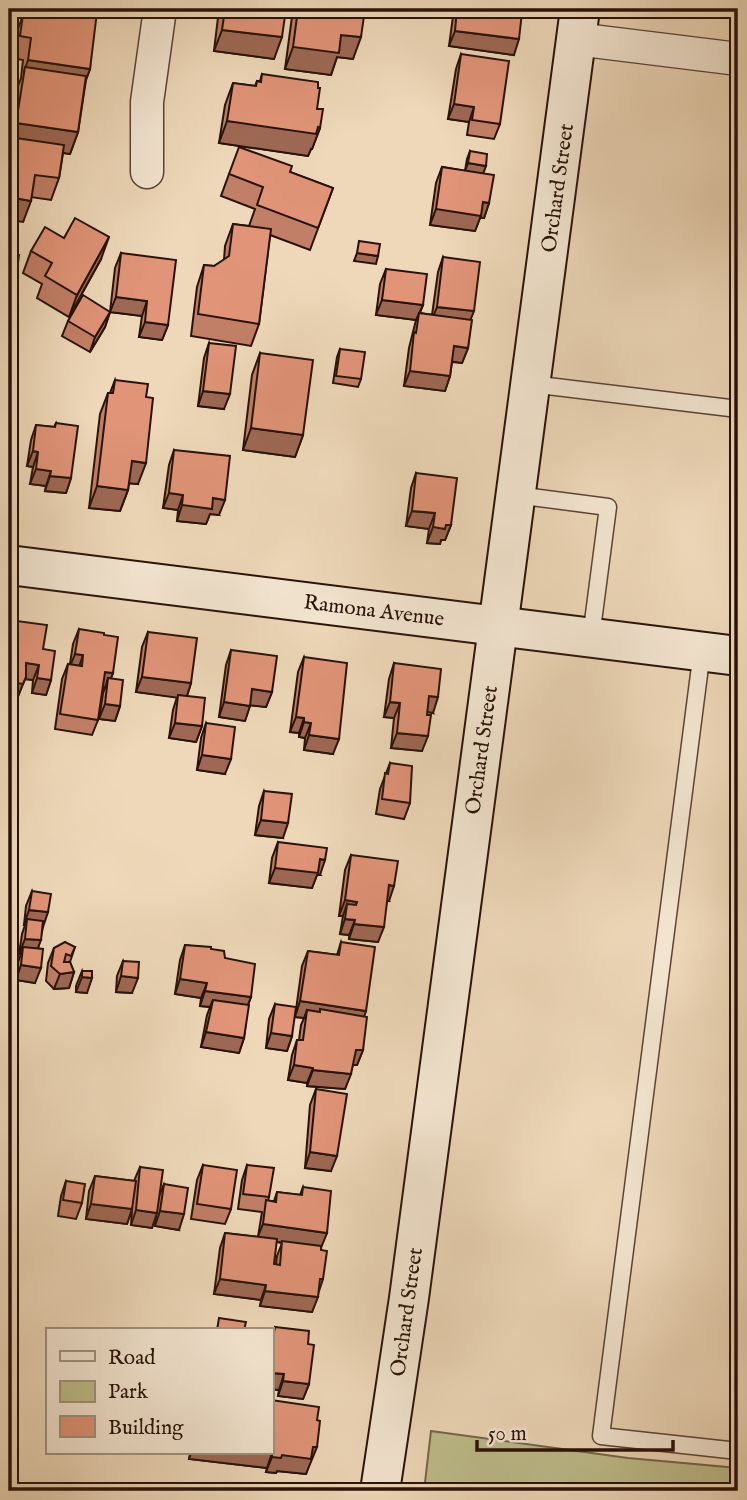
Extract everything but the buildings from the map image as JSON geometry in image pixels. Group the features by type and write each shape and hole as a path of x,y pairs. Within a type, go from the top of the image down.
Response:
{"street":[{"path":"147,172 147,102 160,9"},
{"path":"578,24 738,59"},
{"name":"Orchard Street","path":"380,1491 409,1298 578,24"},
{"name":"Ramona Avenue","path":"9,565 720,654"}],"lane":[{"path":"531,384 738,409"},
{"path":"516,495 608,507 591,637"},
{"path":"720,654 601,1436 738,1451"}],"green space":[{"path":"431,1431 628,1458 738,1468 738,1491 424,1491"}]}
